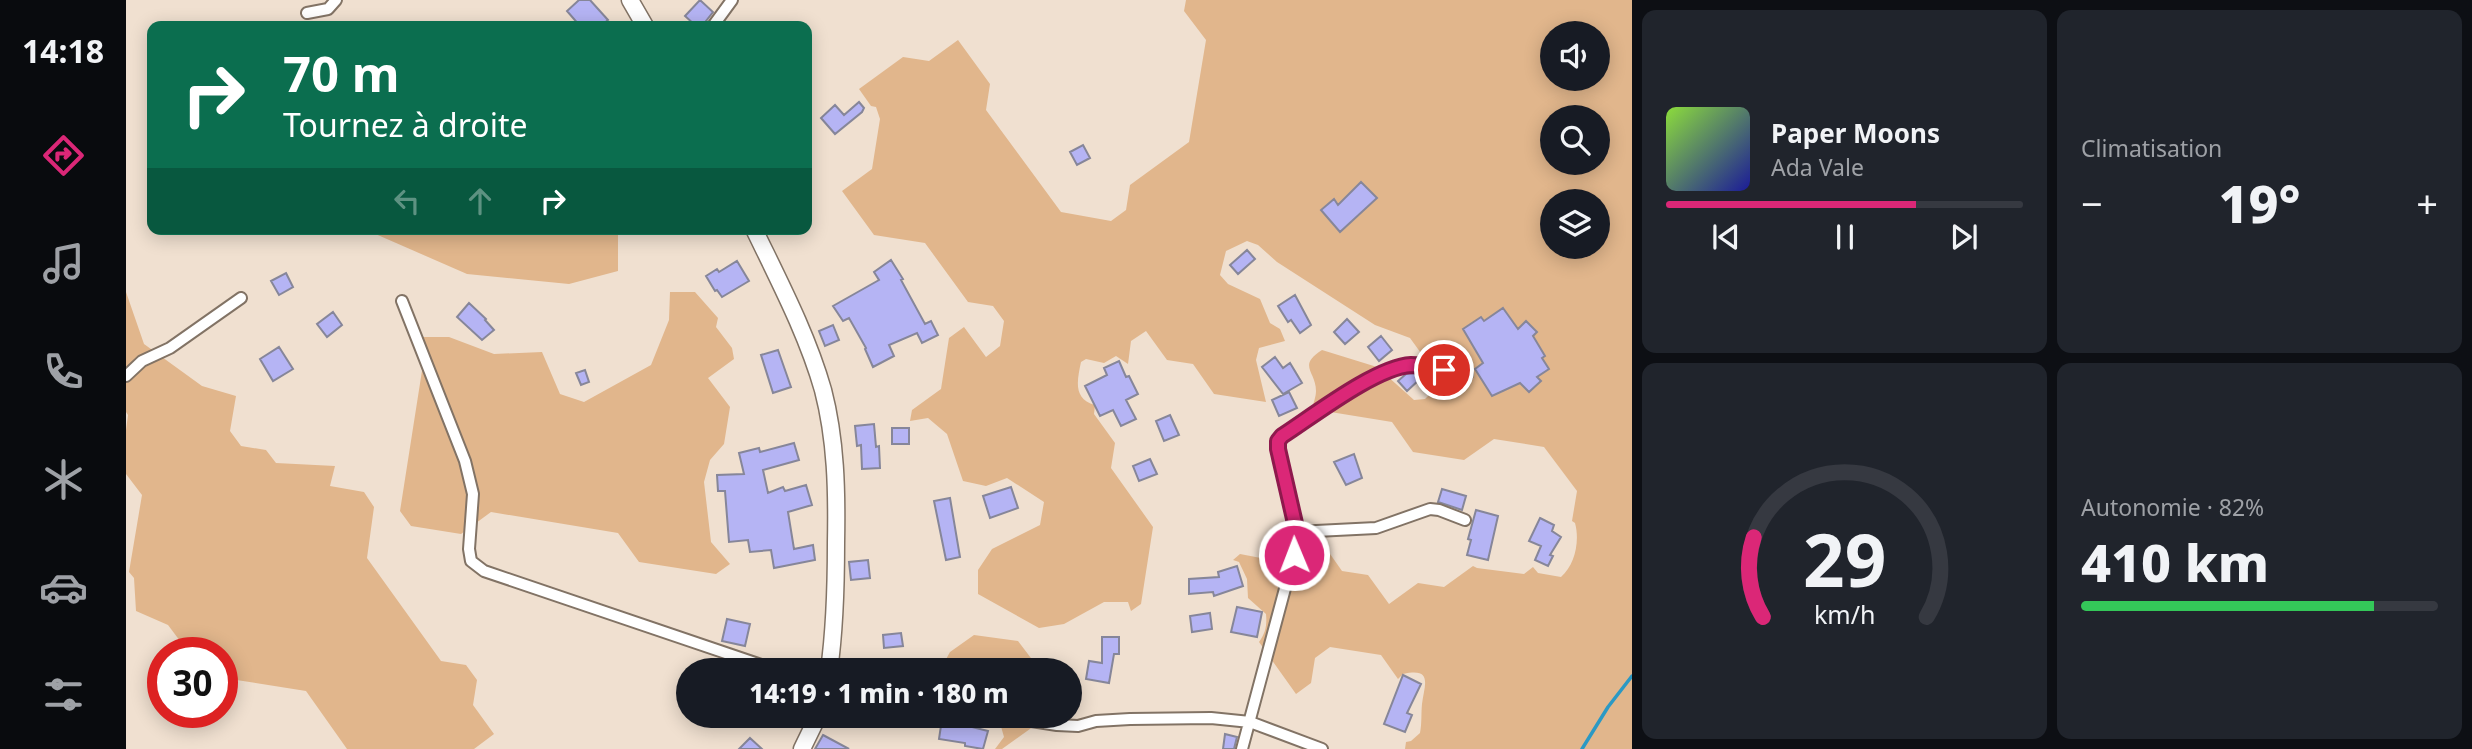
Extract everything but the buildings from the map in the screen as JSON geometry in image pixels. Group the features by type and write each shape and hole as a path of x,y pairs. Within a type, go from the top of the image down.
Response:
{"main road":[{"path":"630,0 642,21"},
{"path":"757,235 810,352 823,390 832,437 837,508 835,614 830,658"},
{"path":"802,749 812,728"}],"street":[{"path":"307,13 328,9 336,0"},
{"path":"717,21 732,0"},
{"path":"126,376 142,361 170,348 241,298"},
{"path":"402,301 465,461 473,494 469,549 471,561 484,571 741,658"},
{"path":"1242,749 1294,555 1297,532 1278,441 1366,383 1395,369 1412,365 1467,374"},
{"path":"1297,532 1376,528 1430,509 1465,520"},
{"path":"1082,725 1130,719 1198,718 1250,722 1322,749"}],"shaded area":[{"path":"1186,0 1632,0 1632,749 1405,749 1406,742 1420,733 1425,680 1419,673 1403,674 1398,679 1381,655 1330,647 1315,658 1311,683 1296,694 1259,642 1266,628 1266,614 1248,598 1247,579 1239,562 1233,560 1240,554 1266,559 1295,537 1321,541 1342,571 1368,575 1389,604 1418,583 1444,587 1473,566 1524,574 1533,567 1538,573 1561,577 1570,566 1575,552 1576,530 1572,521 1577,491 1544,447 1494,439 1464,460 1413,452 1392,422 1312,409 1316,391 1309,365 1322,350 1377,367 1414,400 1425,399 1434,390 1431,367 1410,338 1375,325 1277,262 1258,245 1247,241 1226,251 1220,275 1228,284 1260,299 1270,323 1280,329 1285,341 1259,348 1256,360 1266,402 1214,394 1193,364 1167,360 1146,331 1131,341 1128,364 1116,356 1104,363 1086,359 1081,362 1078,382 1080,394 1095,405 1094,414 1115,443 1111,468 1153,527 1141,604 1131,611 1128,602 1104,602 1064,624 1039,628 978,594 978,570 992,549 1040,525 1044,502 1007,478 986,486 963,481 947,434 928,418 910,421 912,410 941,389 949,338 964,327 986,357 1000,346 1004,321 993,306 968,302 925,243 874,235 842,191 872,169 880,119 876,107 871,106 859,89 903,57 929,61 958,40 990,84 986,110 1061,212 1111,221 1126,210 1130,185 1189,142 1206,40 1184,11"},
{"path":"378,235 618,235 618,271 569,284 467,274"},
{"path":"126,292 144,344 202,386 236,396 230,431 241,446 266,450 276,463 335,466 330,486 364,492 374,507 367,558 441,661 466,665 477,680 473,705 494,734 474,749 347,749 306,691 238,680 238,637 177,637 168,625 136,611 134,578 129,572 142,495 126,474"},
{"path":"670,292 695,292 718,318 716,327 732,348 734,359 708,378 730,407 724,444 710,460 704,482 711,542 730,564 716,574 639,562 618,533 491,512 461,534 411,526 400,511 424,358 409,337 449,337 494,354 542,352 560,394 584,402 651,365 669,320"},
{"path":"974,635 1018,641 1031,658 947,658 950,652"},
{"path":"1001,728 1031,728 1002,749 995,749 1004,737"}],"waterway":[{"path":"1582,749 1608,707 1632,676"}],"route":[{"path":"1294,555 1297,532 1278,449 1278,441 1282,436 1366,383 1395,369 1412,365 1444,370"}]}
